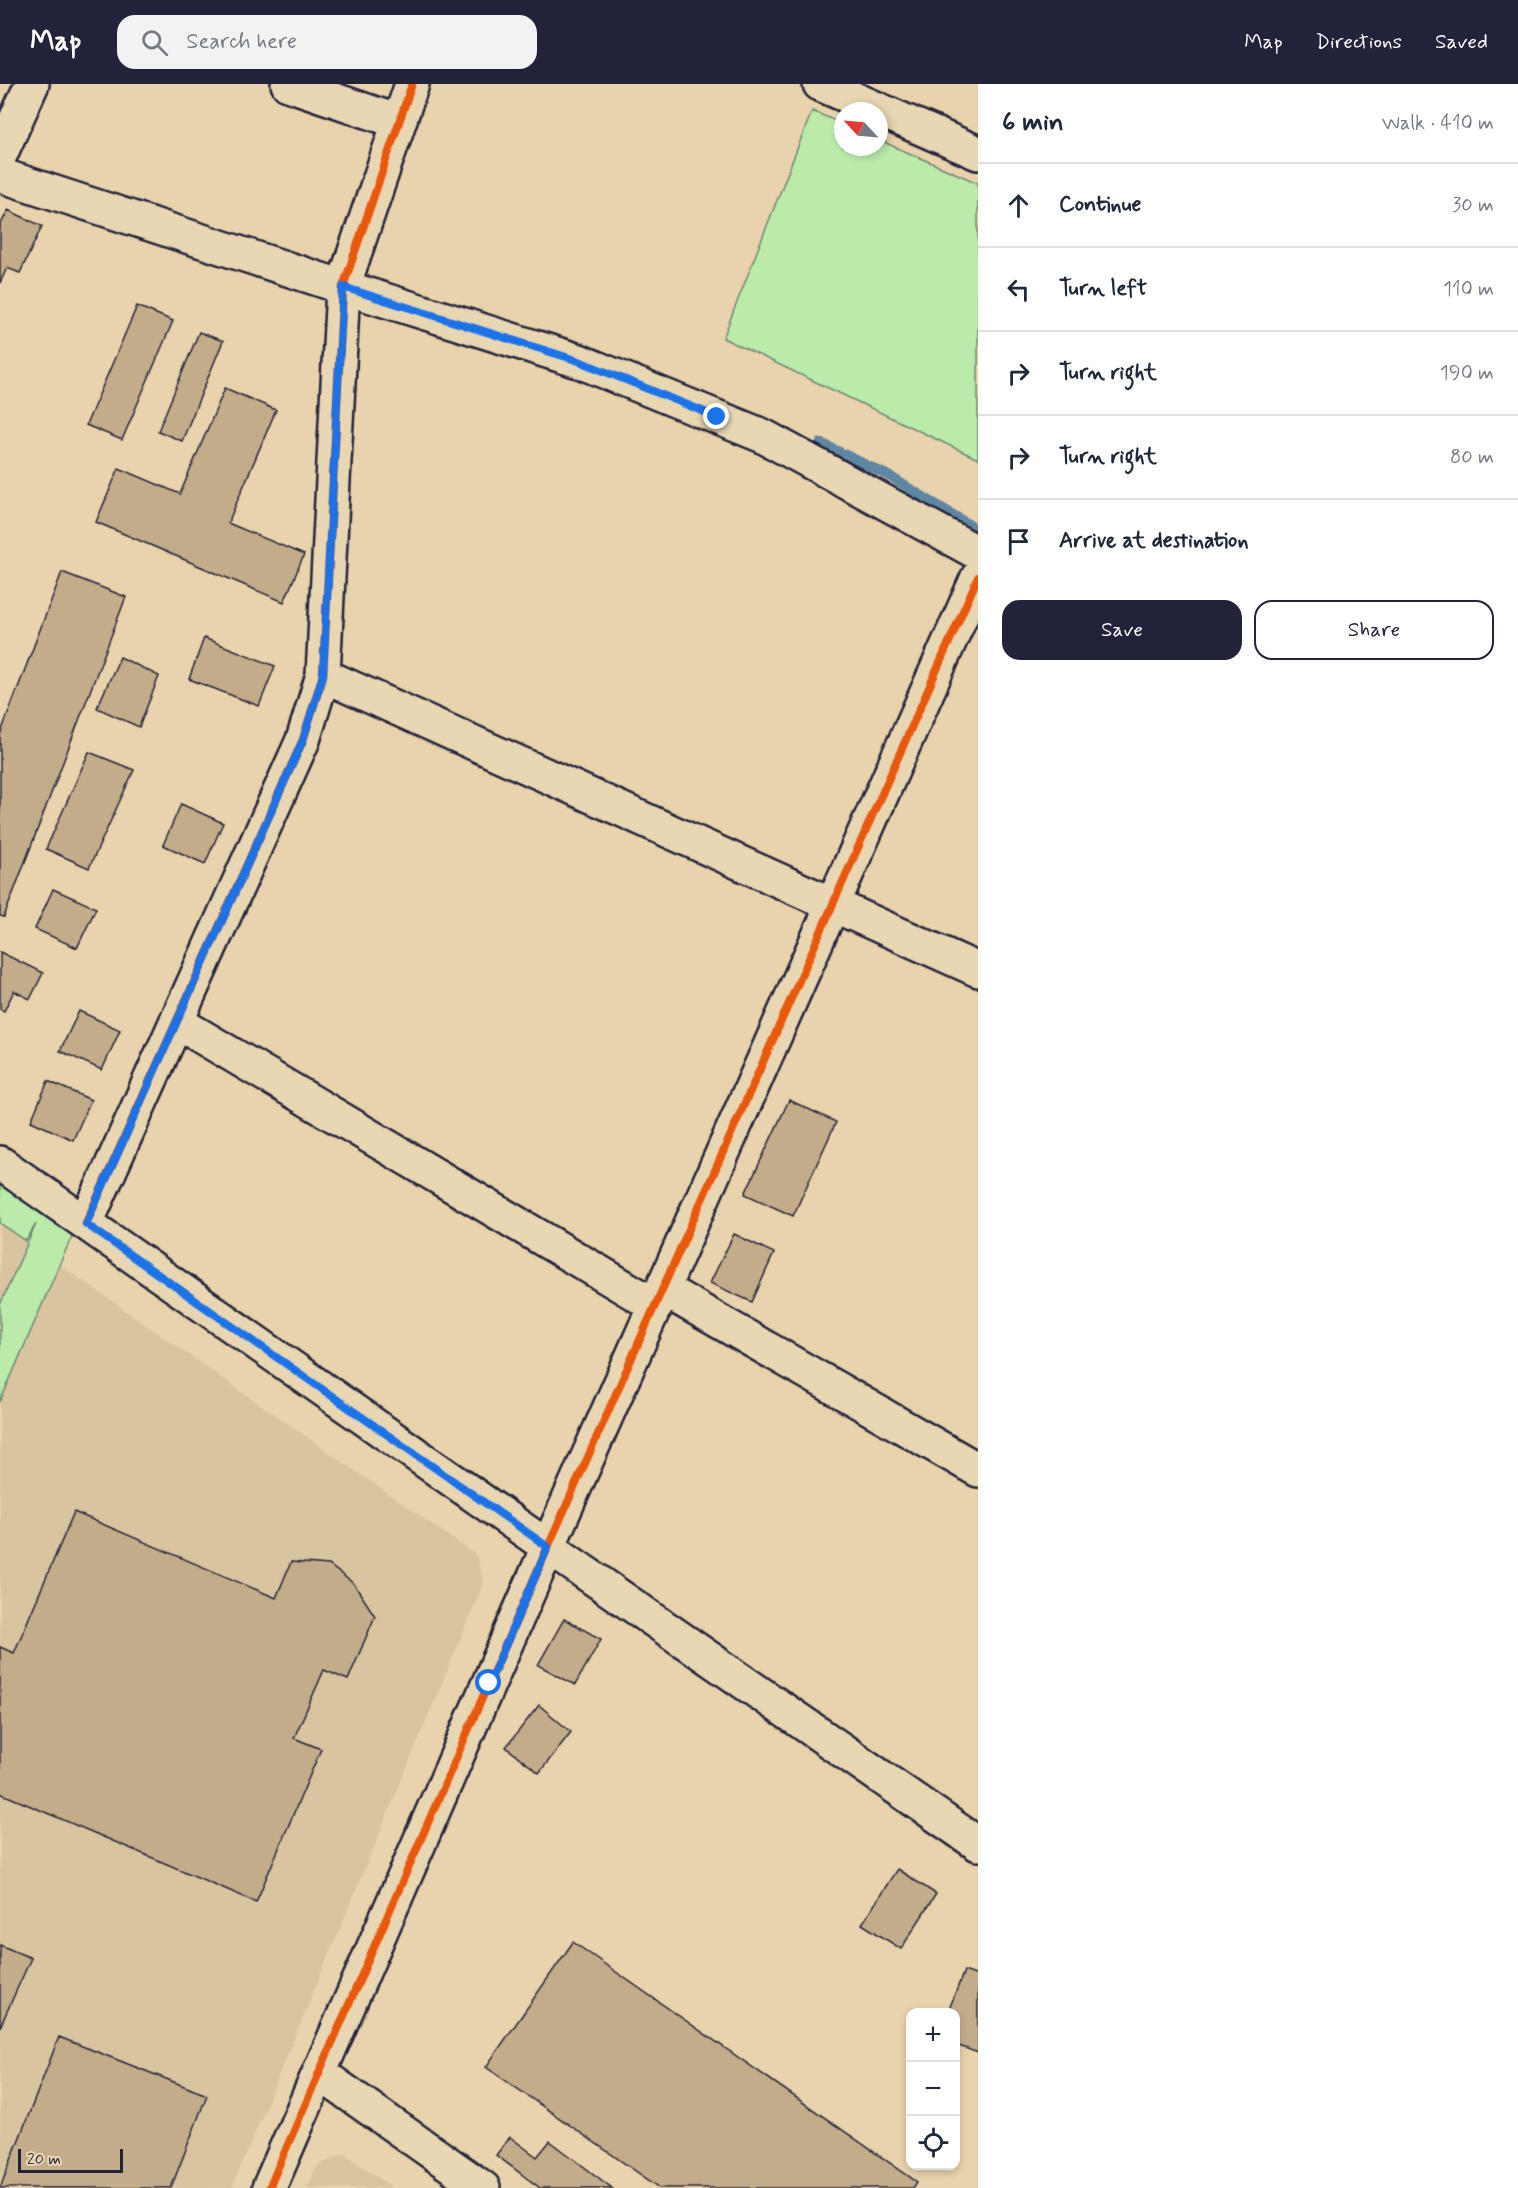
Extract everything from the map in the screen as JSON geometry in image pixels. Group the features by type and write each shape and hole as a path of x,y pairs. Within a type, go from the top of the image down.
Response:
{"street":[{"path":"0,155 32,84"},
{"path":"288,84 399,122"},
{"path":"86,1224 303,740 323,675 343,287 412,84"},
{"path":"820,84 978,153"},
{"path":"0,175 579,361 763,436 978,554"},
{"path":"269,2188 548,1547 978,577"},
{"path":"323,675 978,970"},
{"path":"177,1022 659,1298 978,1470"},
{"path":"0,1163 548,1547 978,1844"},
{"path":"320,2073 483,2188"}],"shaded area":[{"path":"0,1223 476,1555 484,1582 232,2188 0,2188"},
{"path":"344,2153 393,2188 307,2188 317,2166"}],"green space":[{"path":"812,111 834,120 834,156 888,156 888,144 978,183 978,459 723,338"},
{"path":"0,1180 41,1213 74,1231 0,1402 0,1305 36,1224 26,1241 0,1223"}],"building":[{"path":"8,210 42,226 20,273 7,268 0,283 0,226"},
{"path":"137,306 173,321 122,440 86,425"},
{"path":"199,332 223,341 182,441 158,431"},
{"path":"225,388 276,410 228,523 304,555 284,602 96,522 119,468 180,494"},
{"path":"62,572 126,597 4,917 0,916 0,735"},
{"path":"204,638 275,666 259,706 189,679"},
{"path":"120,657 159,676 139,727 97,708"},
{"path":"89,752 134,770 89,868 46,849"},
{"path":"181,804 223,823 205,864 163,845"},
{"path":"53,889 96,908 77,948 35,929"},
{"path":"0,952 43,973 30,999 14,991 4,1011 0,1009"},
{"path":"79,1011 120,1030 102,1070 60,1051"},
{"path":"48,1081 91,1100 73,1140 31,1121"},
{"path":"789,1100 836,1122 793,1216 745,1194"},
{"path":"734,1234 774,1253 752,1302 710,1283"},
{"path":"74,1512 276,1598 291,1562 329,1565 354,1584 375,1616 348,1680 324,1670 294,1738 321,1749 256,1902 0,1793 0,1647 14,1653"},
{"path":"564,1619 601,1639 575,1685 538,1665"},
{"path":"539,1705 571,1732 539,1773 506,1747"},
{"path":"897,1869 936,1894 901,1949 862,1924"},
{"path":"573,1942 917,2182 913,2188 660,2188 486,2067"},
{"path":"0,1945 31,1958 0,2027"},
{"path":"964,1971 978,1976 978,2053 960,2046 960,2008 950,2008"},
{"path":"59,2037 207,2095 171,2188 0,2188"},
{"path":"510,2137 537,2157 550,2141 612,2188 540,2188 496,2155"}],"waterway":[{"path":"821,443 889,476 978,530"}],"cycle path":[{"path":"86,1223 303,740 323,675 343,287 412,84"},
{"path":"269,2188 548,1547 978,577"}],"route":[{"path":"489,1683 548,1547 86,1224 303,740 323,675 343,287 579,361 717,417"}]}
